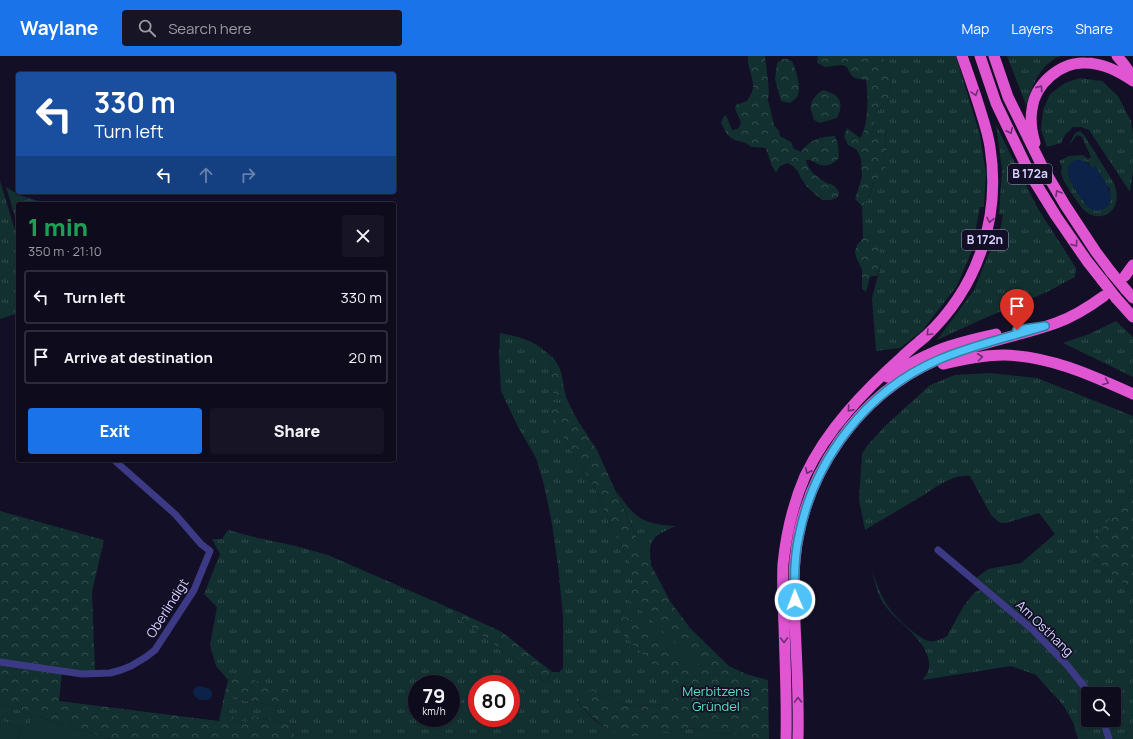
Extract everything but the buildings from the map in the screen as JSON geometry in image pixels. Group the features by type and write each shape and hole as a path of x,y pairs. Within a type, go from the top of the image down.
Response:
{"highway":[{"name":"B 172n","path":"786,739 783,582 785,548 791,516 808,470 829,435 851,408 902,356 925,337 955,303 974,270 989,224 992,206 993,183 992,163 988,138 962,56"},
{"name":"B 172a","path":"980,56 996,103 1030,174 1056,216 1087,261 1133,317"},
{"name":"B 172a","path":"994,56 1008,98 1042,166 1065,205 1096,252 1129,294"},
{"path":"1117,56 1133,77"},
{"path":"1042,166 1034,139 1032,109 1036,95 1045,82 1054,73 1074,64 1085,63 1109,68 1133,81"},
{"path":"1126,276 1133,265"},
{"name":"B 172n","path":"871,387 908,365 934,352 956,344 1003,332 1056,324 1086,309 1104,296"},
{"name":"B 172n","path":"798,739 795,560 798,537 808,500 827,460 852,424 869,407 883,394 915,372 937,360 955,353 1045,326"},
{"path":"915,372 964,359 983,356 1002,355 1029,357 1070,367 1133,394"}],"street":[{"name":"Oberlindigt","path":"0,662 82,674 110,673 121,670 146,657 155,650 194,590 210,551 201,544 170,510 116,462"},
{"name":"Am Osthang","path":"938,550 1032,629 1067,665 1084,687"},
{"path":"1105,727 1109,739"}],"green space":[{"path":"748,56 765,56 769,92 768,100 774,125 779,131 780,136 791,142 794,149 801,152 812,141 824,137 835,136 838,144 839,158 837,160 830,165 824,166 811,160 806,160 808,167 817,176 836,188 839,193 838,197 831,200 822,200 803,182 795,168 788,163 780,166 776,173 771,164 766,148 751,147 731,138 726,132 721,123 724,116 726,115 732,130 738,129 741,122 735,109 736,105 747,101 753,89"},
{"path":"818,56 885,56 883,64 891,73 888,102 876,112 871,136 874,137 886,132 885,141 887,150 883,157 888,173 886,183 875,177 869,198 862,206 855,199 862,177 861,159 857,150 848,145 844,136 847,128 860,138 863,133 867,110 866,80 854,77 850,74 847,67 842,65 825,67 817,63"},
{"path":"885,56 956,56 980,135 986,174 984,207 980,207 975,233 979,234 957,286 922,331 900,348 876,351 872,298 882,260 871,236 863,238 862,206 869,198 875,177 886,183 888,173 883,157 887,150 885,141 886,132 874,137 871,136 876,112 888,102 890,93 891,73 883,64"},
{"path":"1007,56 1060,56 1047,65 1038,76 1026,105"},
{"path":"783,59 792,61 799,84 797,97 790,103 781,101 775,79 777,63"},
{"path":"1080,78 1102,81 1118,96 1131,121 1133,135 1133,171 1130,192 1089,130 1081,127 1073,127 1065,135 1061,143 1047,147 1041,130 1043,110 1050,94 1065,83"},
{"path":"823,90 837,96 840,107 837,118 820,123 814,120 811,111 811,103 813,99"},
{"path":"996,125 1037,207 1076,268 1075,277 1047,292 937,340 974,290 994,241 998,241 1003,215 999,214 1002,170"},
{"path":"1080,131 1084,135 1114,183 1117,200 1111,211 1103,216 1093,216 1084,210 1078,203 1062,176 1062,167 1059,161 1069,156 1083,155 1088,159 1091,157 1082,137 1078,135 1068,147 1075,133","holes":["1077,160 1088,162 1091,168 1110,189 1110,202 1087,206 1072,183 1068,173 1070,164"]},
{"path":"0,181 16,233 16,314 0,319"},
{"path":"6,187 16,194 42,202 16,202 16,220"},
{"path":"871,236 878,243 882,260 877,276 870,277 866,292 862,289 862,270 855,252 857,245 863,238"},
{"path":"1116,321 1133,337 1133,377 1063,343 1089,334"},
{"path":"500,333 527,340 551,356 550,391 567,399 573,412 555,402 568,446 594,486 611,526 632,566 632,586 627,598 699,663 693,670 668,647 619,618 620,624 675,688 680,696 659,705 631,706 613,702 592,691 576,701 593,719 609,730 670,731 692,728 713,733 747,735 754,739 294,739 295,725 254,716 246,722 234,720 232,715 221,711 224,697 283,706 235,675 228,680 216,666 210,645 217,607 204,594 220,554 212,539 222,539 228,530 328,555 461,613 458,618 546,682 552,672 559,672 563,668 563,616 558,566 552,524 544,485 536,458 517,425 501,391 499,356"},
{"path":"551,356 561,371 567,399 550,391"},
{"path":"989,373 1037,378 1133,416 1133,493 1091,543 1095,561 1133,591 1133,739 1111,739 1108,727 1121,727 1121,687 1087,687 975,579 988,569 1021,563 1055,534 1039,513 1006,523 1000,523 991,515 970,476 963,476 956,477 942,483 865,530 859,500 862,454 867,446 885,426 930,385 955,375"},
{"name":"Merbitzens Gründel","path":"555,402 573,412 597,450 636,536 670,601 690,628 729,666 746,674 768,680 769,739 754,739 747,735 713,733 692,728 628,737 609,730 593,718 576,701 578,696 583,692 592,691 613,702 631,706 659,705 680,696 675,688 618,629 620,624 619,618 626,617 668,647 693,669 697,667 698,663 627,598 632,586 632,566 611,526 594,486 568,446 550,410 550,403"},
{"path":"616,491 629,508 641,518 655,524 676,526 657,536 653,540 650,549 651,565 636,536"},
{"path":"1133,493 1133,591 1095,561 1089,548 1095,537"},
{"path":"0,511 104,540 92,592 95,672 82,673 0,659"},
{"path":"872,571 885,601 900,620 924,639 936,641 947,636 963,607 975,592 981,590 1030,630 1065,666 1082,687 1081,727 1104,727 1108,739 1078,739 1073,722 1063,705 1036,675 1011,666 923,680 928,672 929,662 927,653 915,636 886,607 877,590"},
{"path":"461,613 502,632 552,672 546,682 458,618"},
{"path":"0,664 62,673 59,701 219,721 221,711 232,715 234,720 246,722 254,716 295,725 294,739 110,739 0,703"},
{"path":"235,675 290,690 289,701 283,706 224,697 228,680"},
{"path":"0,703 30,714 30,739 18,739 22,728 0,720"},
{"path":"30,714 110,739 30,739"},
{"path":"0,720 22,728 18,739 0,739"}],"water":[{"path":"1076,160 1085,161 1091,168 1095,166 1106,183 1109,189 1110,201 1108,206 1102,210 1094,210 1087,206 1072,183 1069,177 1068,169 1071,163"},
{"path":"200,686 210,689 212,694 211,698 201,700 195,696 193,690"}],"route":[{"path":"795,600 795,560 798,537 808,500 827,460 852,424 864,411 900,381 937,360 955,353 1045,326 1017,330"}]}
